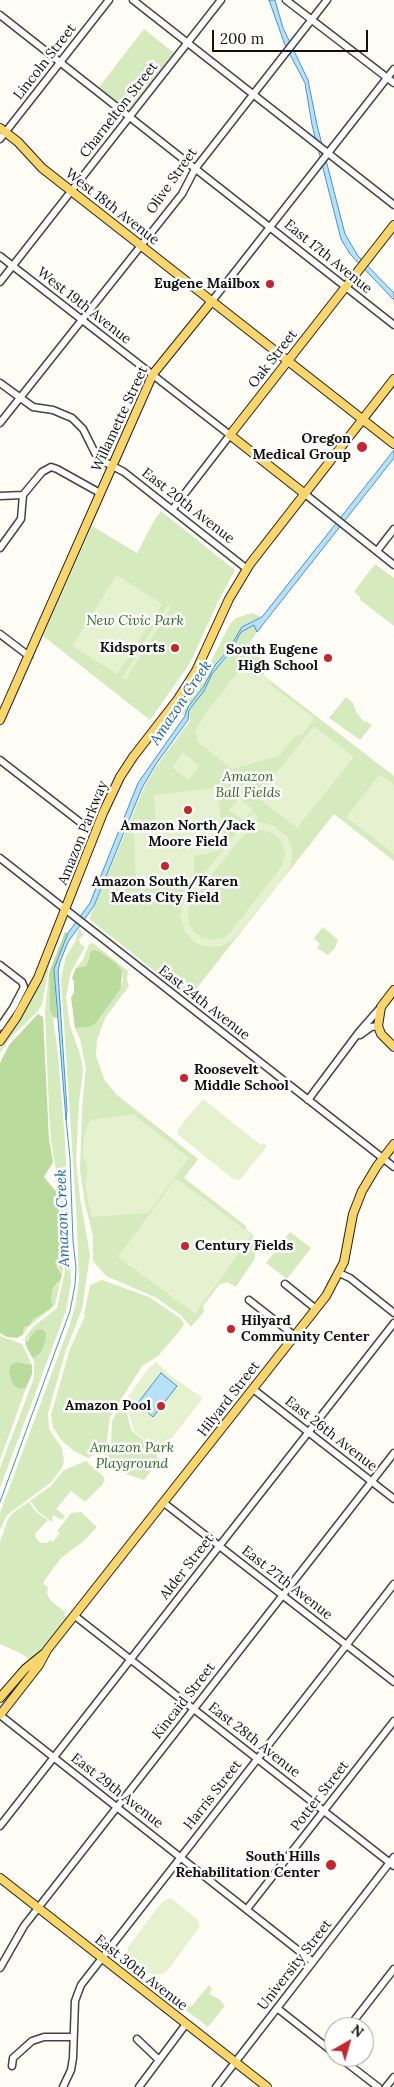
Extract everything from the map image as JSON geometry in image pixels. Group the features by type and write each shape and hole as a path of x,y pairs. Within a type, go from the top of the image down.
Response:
{"main road":[{"name":"West 18th Avenue","path":"3,130 18,142 42,168 394,444"},
{"name":"Oak Street","path":"230,435 394,225"},
{"name":"Willamette Street","path":"0,720 153,374 212,301"},
{"name":"Amazon Parkway","path":"0,1041 29,997 111,794 133,756 178,699 196,671 230,599 247,569 394,379"},
{"path":"230,435 305,494"},
{"path":"394,990 381,1007 378,1026 380,1034 394,1047"},
{"name":"Hilyard Street","path":"0,1698 24,1669 47,1650 75,1616 316,1309 339,1273 348,1244 355,1207 365,1184 394,1144"},
{"name":"Hilyard Street","path":"0,1715 39,1665 47,1650"},
{"name":"East 30th Avenue","path":"0,1878 267,2087"}],"street":[{"name":"Lincoln Street","path":"0,139 3,130 60,63 109,0"},
{"path":"134,0 394,205"},
{"name":"Charnelton Street","path":"0,282 221,0"},
{"path":"286,0 394,83"},
{"name":"Olive Street","path":"0,423 182,194 195,169 327,0"},
{"name":"East 17th Avenue","path":"0,15 394,325"},
{"name":"Willamette Street","path":"212,301 394,69"},
{"name":"West 19th Avenue","path":"0,256 230,435"},
{"name":"East 20th Avenue","path":"0,383 33,407 53,410 72,418 87,435 98,458 124,472 247,569"},
{"name":"Oak Street","path":"172,510 230,435"},
{"path":"0,548 21,519 23,495 42,472 51,467 100,493"},
{"path":"305,494 394,565"},
{"path":"0,496 23,495"},
{"path":"376,551 394,529"},
{"path":"0,634 28,656"},
{"path":"0,760 85,826"},
{"name":"East 24th Avenue","path":"0,858 394,1167"},
{"path":"0,965 24,985 23,992 0,1027"},
{"path":"308,1100 359,1032 381,1007"},
{"path":"357,1037 371,1027 378,1026"},
{"path":"339,1273 350,1278 394,1313"},
{"path":"285,1284 316,1309"},
{"path":"249,1300 295,1336"},
{"name":"Alder Street","path":"0,1826 394,1323"},
{"name":"East 26th Avenue","path":"253,1389 394,1499"},
{"name":"Kincaid Street","path":"0,1968 16,1938 38,1908 394,1453"},
{"name":"East 27th Avenue","path":"164,1503 394,1682"},
{"name":"Harris Street","path":"63,2087 74,2058 74,2001 78,1992 101,1958 394,1584"},
{"name":"East 28th Avenue","path":"75,1616 324,1811 393,1862"},
{"name":"East 29th Avenue","path":"0,1715 313,1962"},
{"name":"Potter Street","path":"247,1909 394,1721"},
{"name":"University Street","path":"216,2087 393,1862"},
{"path":"357,2017 394,1969"},
{"path":"277,2008 324,2043"},
{"path":"139,2087 186,2024"},
{"path":"12,2066 13,2058 32,2041 44,2037 73,2037"},
{"path":"137,2039 159,2060"},
{"path":"352,2067 378,2087"},
{"path":"386,2087 394,2077"}],"green space":[{"path":"144,29 174,53 128,110 99,87"},
{"name":"New Civic Park","path":"161,511 235,570 190,663 150,720 43,636 92,526 137,553"},
{"path":"375,564 394,578 394,626 360,600 360,597 355,593 355,590"},
{"path":"117,575 162,604 117,674 72,646"},
{"path":"168,605 171,607 126,679 122,678"},
{"path":"252,613 262,617 242,627 227,652 215,665 204,686 188,707 185,716 179,712 198,687 230,624 236,618"},
{"name":"Amazon Ball Fields","path":"254,625 257,632 247,647 270,666 263,675 394,776 394,861 334,814 189,998 89,919 145,786 156,767 190,721 189,710 204,691 212,674 230,653 241,632"},
{"path":"250,665 271,682 272,686 314,718 303,734 295,736 279,756 232,769 198,742 195,731 205,714 242,667"},
{"path":"346,697 353,703 356,712 364,722 366,721 372,725 360,740 329,718"},
{"path":"314,726 354,757 297,828 257,797"},
{"path":"183,753 200,766 188,780 172,767"},
{"path":"380,774 394,785 394,854 346,817"},
{"path":"214,788 217,791 225,843 219,851 194,856 194,875 189,881 141,888 136,884 134,831 156,826 154,795"},
{"path":"239,798 253,809 244,821 229,810"},
{"path":"253,812 258,817 254,823 265,823 275,826 288,838 292,848 291,865 286,875 234,939 219,947 203,946 193,941 185,932 180,916 182,905 187,895","holes":["255,830 268,831 279,838 283,845 285,854 282,866 229,934 213,940 201,937 194,932 189,924 188,911 190,903 240,839 247,833"]},
{"path":"323,927 338,940 335,948 328,955 317,948 320,944 314,938"},
{"path":"79,928 84,935 79,939 80,944 85,947 71,972 66,997 70,1026 83,1069 76,1161 90,1255 82,1309 66,1350 48,1413 49,1429 62,1448 64,1462 50,1483 7,1515 0,1530 0,1513 70,1324 76,1302 79,1279 76,1207 61,979 66,956 75,942"},
{"path":"65,932 68,933 54,969 57,1018 53,1017 50,1010 49,973"},
{"path":"93,943 128,971 127,980 129,986 105,1018 97,1040 96,1056 105,1081 117,1095 198,1159 184,1178 246,1226 246,1229 253,1235 256,1241 255,1258 236,1287 228,1282 220,1284 203,1306 204,1312 191,1327 182,1316 157,1298 106,1276 93,1261 93,1236 85,1204 80,1170 82,1108 86,1068 80,1039 75,1028 82,1028 121,988 123,980 122,971 89,956 86,966 76,968 83,960 89,944"},
{"path":"94,950 117,964 122,971 121,988 95,1024 89,1027 75,1028 71,997 74,993 74,981 72,978 76,968 86,966 91,952"},
{"path":"50,961 42,1004 38,1011 11,1037 0,1053 0,1048 34,996"},
{"path":"49,973 50,1010 53,1017 58,1054 65,1141 71,1283 66,1311 0,1488 0,1468 34,1378 34,1362 32,1357 35,1357 29,1337 25,1344 25,1338 33,1327 57,1308 65,1271 60,1194 51,1141 49,1110 45,1012"},
{"path":"38,1014 43,1017 49,1140 53,1162 44,1177 58,1194 62,1253 58,1255 57,1267 62,1277 52,1290 51,1302 53,1305 49,1310 33,1319 30,1325 24,1327 23,1334 17,1338 7,1337 0,1333 0,1063 9,1045"},
{"path":"203,1099 261,1145 263,1143 267,1146 240,1180 233,1179 178,1135 178,1130"},
{"path":"133,1114 189,1158 148,1213 92,1217 85,1184 87,1165 83,1158 87,1126 91,1120"},
{"name":"Century Fields","path":"176,1178 252,1235 195,1314 118,1257"},
{"path":"290,1232 311,1248 287,1279 266,1263"},
{"path":"62,1253 63,1269 55,1305 49,1310 52,1290 58,1284 58,1255"},
{"path":"102,1280 149,1297 180,1318 184,1324 158,1356 142,1366 110,1417 106,1448 88,1458 74,1451 62,1441 53,1427 51,1415 70,1349 85,1316 90,1285"},
{"path":"49,1310 28,1327 23,1335 17,1338 23,1334 24,1327 32,1319"},
{"path":"41,1329 46,1333 45,1342 41,1352 32,1357 25,1344 36,1330"},
{"path":"0,1336 22,1344 32,1365 17,1362 20,1389 26,1388 0,1460"},
{"name":"Amazon Pool","path":"156,1361 168,1374 203,1398 168,1443 166,1442 162,1447 158,1444 154,1448 134,1431 126,1405 127,1398"},
{"path":"17,1362 32,1365 32,1374 26,1388 20,1389 13,1385 9,1371 11,1365"},
{"name":"Amazon Park Playground","path":"122,1403 125,1404 131,1430 158,1452 159,1461 144,1480 120,1472 104,1454 111,1444 112,1421"},
{"path":"86,1461 105,1480 85,1502 71,1491 56,1509 65,1516 62,1520 53,1515 52,1522 38,1511 30,1501 51,1486 64,1470"},
{"path":"29,1502 36,1512 48,1520 35,1534 41,1543 47,1543 50,1540 53,1542 60,1533 57,1531 71,1513 81,1512 97,1527 84,1541 61,1558 44,1581 43,1584 48,1587 47,1593 50,1600 65,1612 64,1616 67,1618 47,1643 29,1660 24,1655 0,1644 0,1542 8,1519 14,1512"},
{"path":"167,1899 172,1899 198,1920 200,1926 169,1969 163,1974 155,1975 132,1960 128,1954 128,1947 161,1903"},
{"path":"209,1985 212,1989 209,1994 219,1999 225,2006 208,2027 169,1997 173,1993 191,2007"}],"water":[{"path":"269,0 275,0 283,28 308,80 317,125 345,234 358,256 394,293 394,300 350,254 341,239 312,125 305,83 285,45"},
{"path":"394,450 394,458 257,632 254,625 241,632 230,652 212,674 204,691 189,710 188,720 156,764 142,788 94,906 68,942 60,962 58,972 66,1120 54,969 68,933 90,903 138,783 185,716 188,707 204,686 215,665 227,652 242,627 262,617"},
{"path":"161,1373 177,1386 153,1417 137,1404"}],"waterway":[{"name":"Amazon Creek","path":"0,1502 70,1311 75,1285 76,1268 66,1119"}],"place":[{"name":"Eugene Mailbox","path":"270,284"},
{"name":"Oregon Medical Group","path":"362,447"},
{"name":"Kidsports","path":"175,648"},
{"name":"South Eugene High School","path":"328,658"},
{"name":"Amazon North/Jack Moore Field","path":"188,810"},
{"name":"Amazon South/Karen Meats City Field","path":"165,866"},
{"name":"Roosevelt Middle School","path":"184,1078"},
{"name":"Century Fields","path":"185,1246"},
{"name":"Hilyard Community Center","path":"231,1329"},
{"name":"Amazon Pool","path":"161,1406"},
{"name":"South Hills Rehabilitation Center","path":"331,1865"}]}
